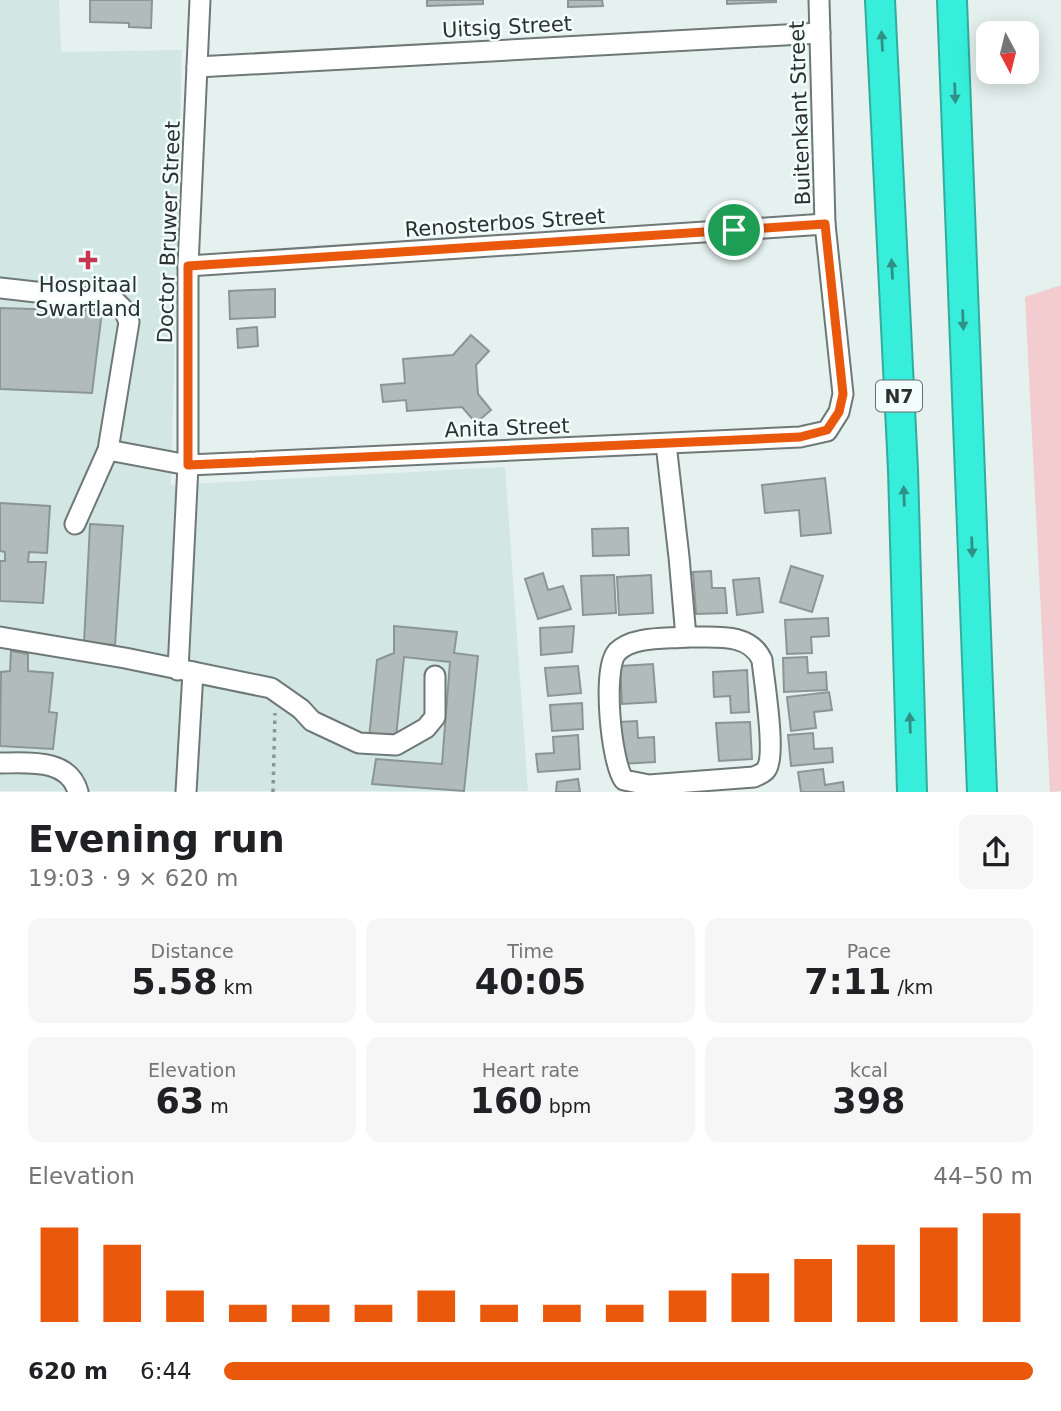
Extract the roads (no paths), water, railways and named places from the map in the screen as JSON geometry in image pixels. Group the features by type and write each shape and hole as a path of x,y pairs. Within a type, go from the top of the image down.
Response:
{"highway":[{"name":"N7","path":"880,0 903,470 912,792"},
{"path":"952,0 982,792"}],"street":[{"name":"Doctor Bruwer Street","path":"186,792 188,266 200,0"},
{"name":"Buitenkant Street","path":"819,0 825,224 843,394 839,412 827,430"},
{"name":"Uitsig Street","path":"197,67 820,33"},
{"name":"Renosterbos Street","path":"188,266 825,224"},
{"path":"0,288 115,301 124,310 129,323 108,450 75,524"},
{"name":"Anita Street","path":"108,450 188,465 800,437 827,430"},
{"path":"666,444 686,637"},
{"path":"0,637 125,658 271,688 301,709 312,721 359,743 396,745 426,728 435,717 435,676"},
{"path":"686,637 741,639 758,651 762,660 771,753 767,769 763,773 754,777 649,785 624,780 618,773 609,681 616,654 627,645 639,642 686,637"},
{"path":"0,763 59,768 69,774 78,792"}],"place":[{"name":"Hospitaal Swartland","path":"88,260"}]}
